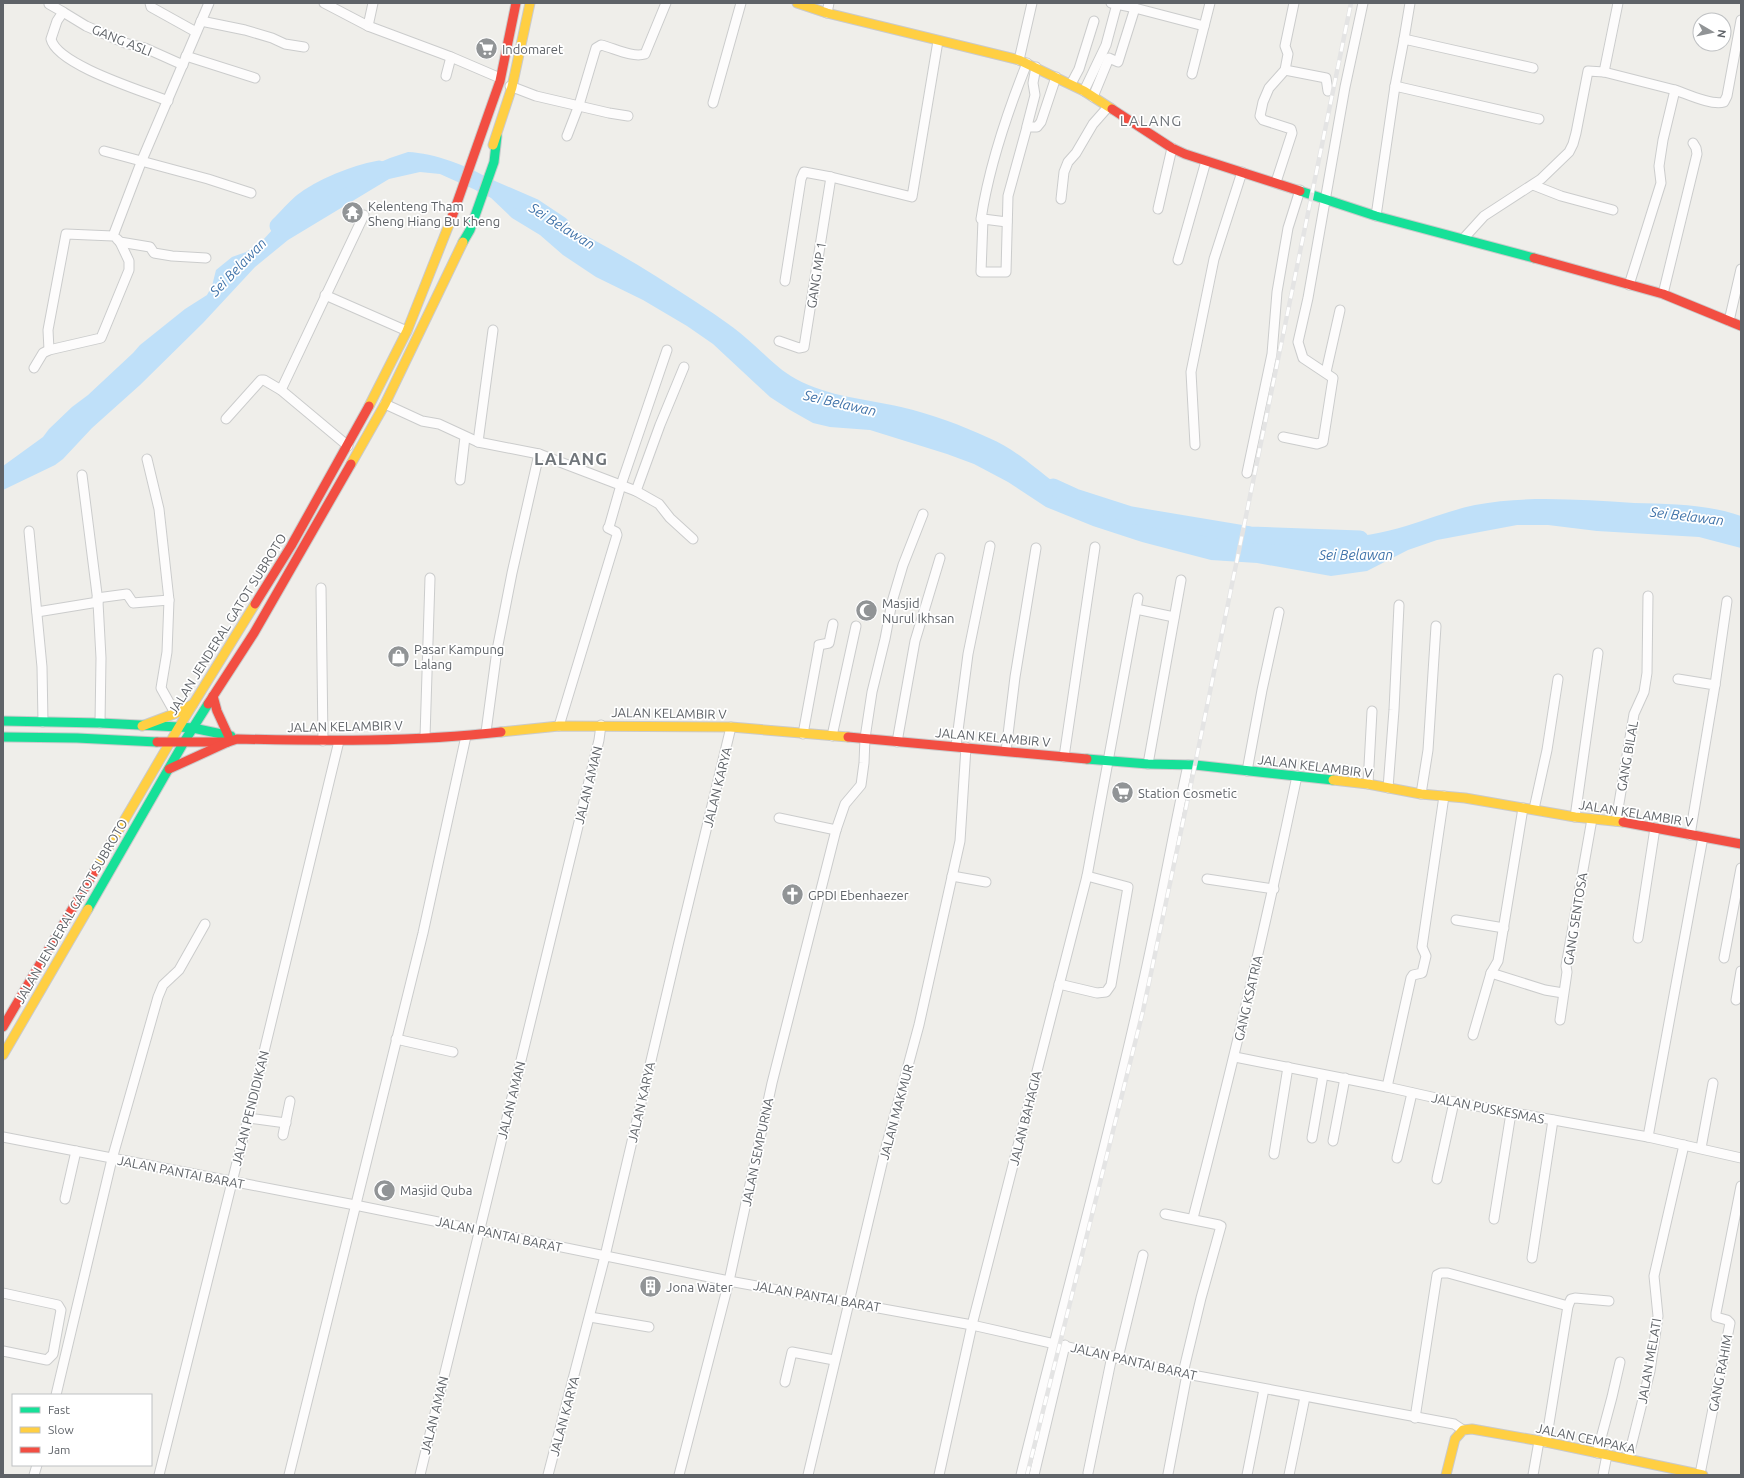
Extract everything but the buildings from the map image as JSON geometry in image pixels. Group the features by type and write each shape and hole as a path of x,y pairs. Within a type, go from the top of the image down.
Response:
{"main road":[{"name":"JALAN JENDERAL GATOT SUBROTO","path":"3,1027 169,743 291,546 370,404 406,331 450,224 500,79 516,3"},
{"name":"JALAN JENDERAL GATOT SUBROTO","path":"3,1055 184,742 254,633 293,567 385,404 455,257 491,160 512,87 530,3"},
{"path":"798,3 827,13 1023,62 1036,67 1084,91 1172,148 1206,161 1276,182 1376,216 1464,238 1662,294 1741,326"},
{"path":"169,769 231,739 217,711 213,696"},
{"path":"142,726 175,713 194,703"},
{"name":"JALAN KELAMBIR V","path":"3,722 100,723 193,728 231,739"},
{"name":"JALAN KELAMBIR V","path":"3,737 77,738 169,743 231,739 339,741 466,736 486,732 559,726 601,725 731,727 1148,764 1188,765 1368,784 1421,794 1534,809 1575,817 1741,842"},
{"name":"JALAN CEMPAKA","path":"1463,1430 1472,1429 1542,1441 1628,1459 1685,1474 1701,1475"},
{"path":"1446,1475 1455,1439 1463,1430"}],"street":[{"path":"150,3 151,6 196,32"},
{"path":"34,368 43,353 49,350 101,338 128,270 129,261 116,239 142,160 209,3"},
{"path":"324,3 368,26 451,57 500,79 512,87 536,96 628,116"},
{"path":"368,26 373,3"},
{"path":"567,136 579,105 598,46 601,45 633,54 645,54 666,3"},
{"path":"713,103 741,3"},
{"path":"827,13 829,3"},
{"path":"1032,3 1023,62 1017,89 990,174 981,219 983,219 981,272 1006,272 1008,196 1035,95 1033,83 1036,67"},
{"path":"1192,74 1210,3"},
{"path":"1276,182 1292,133 1291,129 1263,120 1260,116 1263,102 1269,88 1285,70 1288,54 1285,46 1294,3"},
{"path":"1283,437 1317,444 1323,442 1333,378 1303,358 1298,342 1308,298 1345,87 1363,3"},
{"path":"1376,216 1395,86 1410,3"},
{"path":"1604,72 1618,3"},
{"name":"GANG ASLI","path":"49,4 86,26 125,43 145,48 183,65"},
{"path":"1093,97 1105,57 1114,4 1204,26"},
{"path":"1105,57 1118,62 1135,8"},
{"path":"63,12 57,20 51,38 56,47 83,68 168,101"},
{"path":"1464,238 1484,216 1512,196 1533,185 1562,160 1573,144 1588,71 1604,72 1675,90 1719,104 1724,102 1727,96 1741,20"},
{"path":"201,21 245,30 272,38 285,44 304,47"},
{"path":"1071,84 1079,69 1094,21"},
{"path":"1404,39 1533,68"},
{"path":"785,281 802,174 804,172 831,176 912,197 938,41"},
{"path":"186,56 255,78"},
{"path":"446,76 451,57"},
{"path":"1084,91 1105,57"},
{"path":"1285,70 1326,78 1328,91"},
{"path":"1027,126 1038,127 1040,124 1056,77"},
{"path":"1395,86 1539,119"},
{"path":"1629,285 1660,183 1659,166 1661,153 1675,90"},
{"path":"1061,199 1064,172 1068,162 1076,153 1093,124 1108,107"},
{"path":"1662,294 1697,154 1693,143"},
{"path":"1158,209 1172,148"},
{"path":"104,151 142,160 251,193"},
{"path":"1178,260 1206,161"},
{"path":"1195,445 1190,372 1214,259 1242,172"},
{"name":"GANG MP 1","path":"779,341 800,348 804,347 831,176"},
{"path":"1533,185 1561,196 1613,210"},
{"path":"1247,473 1272,354 1277,292 1288,228 1300,190"},
{"path":"281,390 364,215"},
{"path":"983,219 1008,222"},
{"path":"49,350 48,330 66,234 116,239 150,247 154,253 172,256 206,258"},
{"path":"1728,321 1741,269"},
{"path":"325,295 406,331"},
{"path":"1326,372 1340,310"},
{"path":"478,442 492,330"},
{"path":"559,726 617,535 616,532 608,528 667,350"},
{"path":"636,491 660,425 684,367"},
{"path":"226,419 261,380 266,381 281,390 348,446"},
{"path":"385,404 422,421 439,424 478,442 539,454 636,491 659,504 670,518 694,539"},
{"path":"460,480 465,437"},
{"path":"486,732 497,650 512,573 539,454"},
{"path":"147,459 159,509 169,600 167,652 161,688 175,713"},
{"path":"82,475 98,600 101,658 100,723"},
{"name":"JALAN SEMPURNA","path":"679,1475 729,1281 772,1083 836,830 845,804 861,785 865,738 872,692 892,602 903,565 923,514"},
{"path":"29,530 42,667 43,722"},
{"path":"956,746 968,654 990,546"},
{"path":"1064,757 1095,547"},
{"path":"1006,752 1015,677 1036,548"},
{"path":"897,742 915,641 940,558"},
{"path":"425,737 430,578"},
{"path":"1148,764 1181,580"},
{"path":"322,588 324,741"},
{"path":"37,612 126,594 133,603 169,600"},
{"name":"GANG BILAL","path":"1616,822 1634,714 1644,692 1647,673 1648,596"},
{"name":"JALAN BAHAGIA","path":"939,1475 972,1325 1087,876 1138,598"},
{"path":"1690,835 1715,686 1727,601"},
{"path":"1388,788 1394,710 1399,605"},
{"path":"1136,609 1174,617"},
{"path":"1247,771 1262,690 1279,612"},
{"path":"803,734 819,646 829,643 833,624"},
{"path":"832,736 856,626"},
{"path":"1421,794 1428,750 1436,626"},
{"path":"1575,817 1598,653"},
{"path":"1534,809 1547,750 1558,679"},
{"path":"1678,679 1715,686"},
{"path":"1368,784 1372,711"},
{"name":"JALAN AMAN","path":"420,1475 597,748 601,725"},
{"name":"JALAN KARYA","path":"548,1475 605,1256 731,727"},
{"path":"289,1475 423,933 466,736"},
{"name":"JALAN PENDIDIKAN","path":"159,1475 248,1118 339,741"},
{"name":"JALAN MAKMUR","path":"808,1475 834,1360 885,1151 919,1025 960,841 966,747"},
{"path":"1021,1475 1053,1343 1084,1232 1142,987 1188,765"},
{"name":"GANG KSATRIA","path":"1193,1218 1235,1057 1274,889 1297,776"},
{"path":"1387,1087 1411,978 1413,975 1422,973 1426,958 1426,953 1422,946 1444,796"},
{"path":"1473,1035 1492,973 1498,960 1523,808"},
{"path":"779,818 836,830"},
{"name":"GANG SENTOSA","path":"1560,1020 1567,959 1592,819"},
{"path":"1638,938 1655,828"},
{"path":"1648,1137 1703,836"},
{"path":"1724,958 1741,868"},
{"path":"952,876 986,882"},
{"path":"1059,984 1097,993 1106,992 1111,985 1128,887 1087,876"},
{"path":"1207,879 1274,889"},
{"path":"1456,920 1504,928"},
{"path":"56,1394 112,1159 158,997 163,985 179,970 205,924"},
{"path":"1736,1000 1741,971"},
{"path":"1492,973 1538,988 1564,993"},
{"path":"396,1040 453,1052"},
{"name":"JALAN PUSKESMAS","path":"1235,1057 1345,1078 1454,1102 1648,1137 1741,1158"},
{"path":"1274,1154 1288,1067"},
{"path":"1312,1138 1323,1075"},
{"path":"1333,1141 1345,1078"},
{"path":"1700,1148 1713,1083"},
{"path":"1397,1158 1412,1093"},
{"path":"283,1135 290,1101"},
{"path":"1437,1179 1454,1102"},
{"path":"1494,1219 1511,1113"},
{"path":"248,1118 286,1123"},
{"path":"1532,1258 1552,1120"},
{"name":"JALAN PANTAI BARAT","path":"3,1137 355,1205 729,1281 972,1325 1185,1374 1415,1418 1454,1424 1463,1430"},
{"name":"JALAN MELATI","path":"1628,1459 1650,1371 1658,1316 1654,1276 1684,1146"},
{"path":"65,1199 76,1151"},
{"name":"GANG RAHIM","path":"1701,1475 1730,1323 1727,1320 1716,1317 1716,1313 1723,1268 1741,1186"},
{"path":"1165,1214 1193,1218 1219,1225 1221,1228 1201,1298 1185,1374 1168,1474"},
{"path":"1088,1473 1115,1357 1143,1254"},
{"path":"1415,1418 1437,1275 1441,1273 1448,1273 1568,1306"},
{"path":"3,1293 58,1305 61,1310 53,1354 50,1359 47,1360 3,1351"},
{"path":"1533,1475 1542,1441 1568,1306 1571,1299 1575,1298 1609,1301"},
{"path":"590,1317 649,1326"},
{"path":"1034,1475 1065,1346"},
{"path":"785,1382 792,1352 834,1360"},
{"path":"1597,1453 1620,1362"},
{"path":"1246,1475 1264,1389"},
{"path":"1288,1475 1305,1397"},
{"path":"1603,1475 1607,1455"}],"water":[{"name":"Sei Belawan","path":"408,152 429,155 472,169 493,181 510,199 551,217 620,255 664,281 720,318 752,343 770,360 796,379 834,394 888,404 935,416 968,429 1004,445 1069,493 1099,507 1154,520 1229,533 1291,539 1324,540 1379,533 1466,507 1514,500 1554,499 1674,504 1715,509 1741,516 1741,548 1699,537 1597,531 1548,525 1517,525 1437,540 1408,550 1367,571 1331,576 1257,563 1211,560 1142,542 1093,526 1046,507 1008,482 974,464 947,454 870,430 830,427 813,423 770,397 713,344 687,326 643,300 596,277 563,255 540,235 512,218 489,196 440,174 420,172 389,179 288,240 255,267 203,323 140,385 92,428 63,459 55,465 3,490 3,466 43,437 49,429 72,407 88,395 140,345 185,309 207,295 212,286 216,270 232,257 246,252 263,240 284,217 298,207 337,188 376,164"}],"waterway":[{"name":"Sei Belawan","path":"278,226 310,196 350,177 379,169"},
{"name":"Sei Belawan","path":"483,185 534,207 561,225"},
{"name":"Sei Belawan","path":"1053,487 1075,497 1131,515 1250,535 1360,539"}],"railway":[{"path":"1027,1475 1143,1011 1195,765 1351,3"}],"traffic: fast":[{"path":"463,242 470,230 494,162 497,136"},
{"path":"1300,191 1376,216 1534,258"},
{"path":"88,909 184,742 208,704"},
{"path":"3,721 100,723 179,727 193,728 231,736"},
{"path":"3,737 77,738 157,742"},
{"path":"1087,759 1148,764 1195,765 1333,780"}],"traffic: slow":[{"path":"493,145 512,87 530,3"},
{"path":"797,3 827,13 1019,60 1084,91 1112,109"},
{"path":"369,406 407,331 452,217"},
{"path":"351,464 385,404 463,242"},
{"path":"94,872 179,727 255,604"},
{"path":"142,726 179,712 193,704"},
{"path":"501,732 559,726 731,727 848,737"},
{"path":"1333,780 1368,784 1421,794 1465,798 1575,817 1623,822"},
{"path":"3,1055 88,909"},
{"path":"1446,1475 1455,1439 1463,1430 1472,1429 1546,1442 1703,1475"}],"traffic: jam":[{"path":"452,217 500,81 516,3"},
{"path":"1112,109 1172,148 1185,154 1300,191"},
{"path":"1534,258 1663,294 1741,326"},
{"path":"255,604 291,546 369,406"},
{"path":"208,704 254,633 351,464"},
{"path":"213,696 217,711 228,735"},
{"path":"157,742 228,742 237,739 402,739 435,738 501,732"},
{"path":"848,737 1087,759"},
{"path":"169,769 228,742"},
{"path":"1623,822 1741,844"},
{"path":"3,1027 94,872"}],"place":[{"name":"Indomaret","path":"487,49"},
{"name":"Kelenteng Tham Sheng Hiang Bu Kheng","path":"353,213"},
{"name":"Masjid Nurul Ikhsan","path":"866,610"},
{"name":"Pasar Kampung Lalang","path":"399,656"},
{"name":"Station Cosmetic","path":"1122,793"},
{"name":"GPDI Ebenhaezer","path":"793,895"},
{"name":"Masjid Quba","path":"385,1190"},
{"name":"Jona Water","path":"651,1287"}],"district":[{"name":"LALANG","path":"1151,121"},
{"name":"LALANG","path":"571,459"}]}
